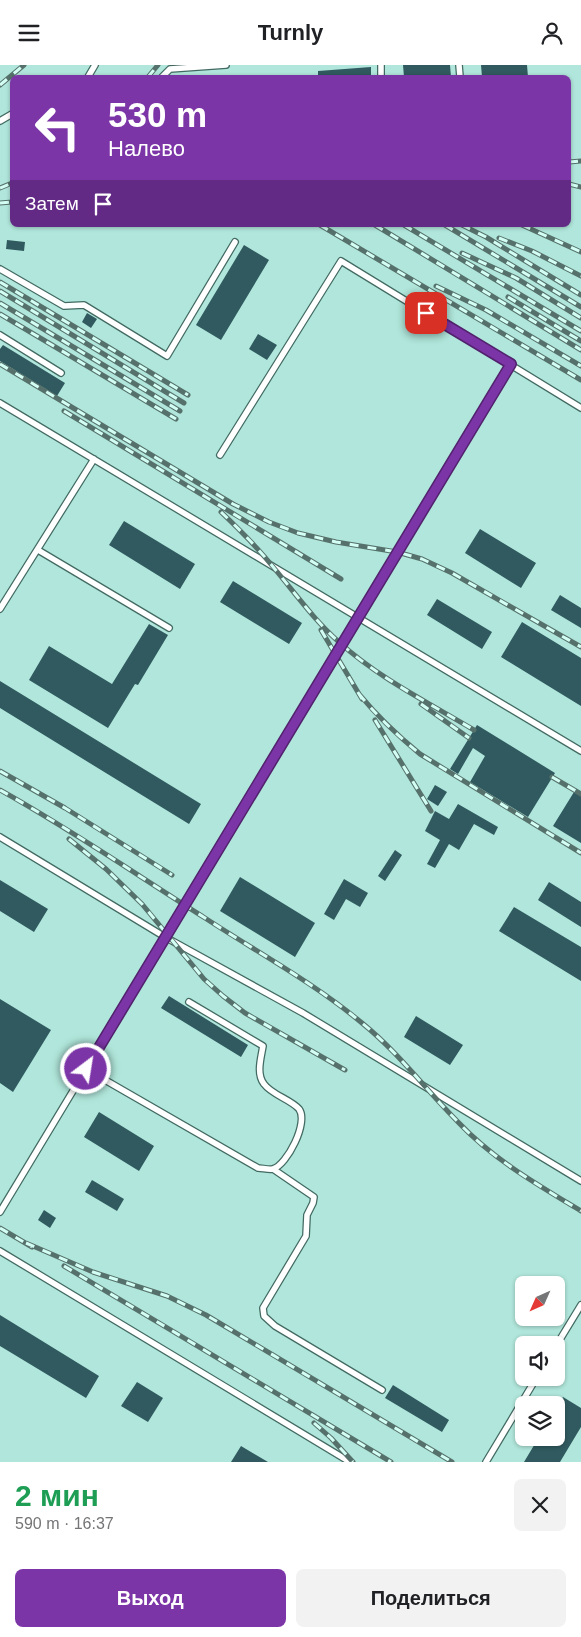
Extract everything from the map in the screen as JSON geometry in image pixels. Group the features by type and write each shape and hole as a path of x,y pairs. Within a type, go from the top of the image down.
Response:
{"lane":[{"path":"164,75 170,69 226,65"},
{"path":"0,269 64,306 84,305 167,356 235,242"},
{"path":"220,455 341,261 581,407"},
{"path":"0,335 61,373"},
{"path":"0,1212 511,364"},
{"path":"0,403 581,751"},
{"path":"0,609 94,459"},
{"path":"38,551 169,628"},
{"path":"0,837 165,937 303,1013 581,1181"},
{"path":"190,1002 263,1046 259,1072 264,1084 299,1110 303,1119 300,1133 282,1163 273,1169"},
{"path":"86,1069 258,1168 273,1169 314,1197 307,1215 306,1236 263,1308 264,1316 275,1326 382,1390"},
{"path":"0,1251 350,1462"},
{"path":"562,1336 581,1305"},
{"path":"486,1462 532,1386"}],"shaded area":[{"path":"0,65 581,65 581,1462 0,1462"}],"building":[{"path":"403,65 450,65 451,75 404,75"},
{"path":"481,65 527,65 528,75 482,75"},
{"path":"371,67 371,75 318,75 318,71"},
{"path":"7,240 25,242 24,251 6,249"},
{"path":"244,245 269,260 221,340 196,325"},
{"path":"87,313 97,319 91,328 82,322"},
{"path":"258,334 277,345 267,360 249,349"},
{"path":"3,345 65,383 57,396 0,361 0,349"},
{"path":"124,521 195,564 180,589 109,545"},
{"path":"480,529 536,563 521,588 465,553"},
{"path":"233,581 302,623 289,644 220,602"},
{"path":"560,595 581,608 581,628 551,610"},
{"path":"437,599 492,632 482,649 427,615"},
{"path":"522,622 581,658 581,706 501,657"},
{"path":"149,624 168,635 138,685 135,684 108,728 29,680 49,646 112,684"},
{"path":"0,681 201,804 189,824 0,708"},
{"path":"477,725 555,773 528,817 470,782 485,756 473,748 458,774 450,769"},
{"path":"435,785 447,792 438,806 427,799"},
{"path":"574,792 581,796 581,843 553,826"},
{"path":"458,804 498,827 494,835 474,824 459,850 449,844 435,868 427,864 440,840 425,831 435,811 449,819"},
{"path":"395,850 402,855 385,881 378,876"},
{"path":"240,877 315,923 295,957 220,911"},
{"path":"344,879 368,893 360,907 346,899 334,920 324,914"},
{"path":"0,880 48,909 34,932 0,911"},
{"path":"549,882 581,902 581,927 538,900"},
{"path":"514,907 581,947 581,981 499,931"},
{"path":"169,996 248,1045 241,1057 161,1008"},
{"path":"0,999 51,1030 13,1092 0,1083"},
{"path":"416,1016 463,1045 450,1065 404,1037"},
{"path":"99,1112 154,1146 139,1171 84,1137"},
{"path":"92,1180 124,1199 117,1211 85,1192"},
{"path":"44,1210 56,1218 50,1228 38,1220"},
{"path":"0,1315 99,1376 86,1398 0,1346"},
{"path":"137,1382 163,1398 148,1422 121,1406"},
{"path":"393,1385 449,1420 442,1432 385,1398"},
{"path":"565,1398 581,1408 581,1427 560,1462 524,1462 534,1446 565,1446"},
{"path":"241,1446 268,1462 231,1462"}],"railway":[{"path":"12,75 24,65"},
{"path":"150,75 158,65"},
{"path":"0,85 10,77"},
{"path":"571,162 581,161"},
{"path":"0,188 10,184"},
{"path":"571,184 581,187"},
{"path":"0,203 10,202"},
{"path":"323,227 581,380"},
{"path":"378,227 581,350"},
{"path":"407,227 581,331"},
{"path":"448,227 581,307"},
{"path":"466,227 486,237 581,295"},
{"path":"526,227 581,252"},
{"path":"499,238 532,251 581,276"},
{"path":"462,253 516,278 581,318"},
{"path":"0,282 188,395"},
{"path":"436,286 486,310 581,366"},
{"path":"0,291 184,403"},
{"path":"508,297 581,341"},
{"path":"0,303 180,411"},
{"path":"0,314 176,419"},
{"path":"0,364 233,504 269,522 298,533 336,542 397,552 422,559 452,573 581,647"},
{"path":"64,411 341,579"},
{"path":"221,512 255,546 313,616 354,655 422,700 474,730"},
{"path":"321,630 362,699"},
{"path":"359,694 403,740 420,754 581,853"},
{"path":"421,704 469,738"},
{"path":"375,720 431,811"},
{"path":"0,771 65,808 172,875"},
{"path":"552,777 581,794"},
{"path":"0,790 78,836 325,994 375,1034 459,1123 487,1149 517,1171 581,1211"},
{"path":"69,839 106,869 142,904 204,979 223,996 245,1013 345,1070"},
{"path":"0,1228 32,1247"},
{"path":"26,1243 93,1272 167,1296 206,1315 452,1462"},
{"path":"64,1266 391,1462"},
{"path":"314,1423 353,1462"}],"route":[{"path":"86,1069 511,364 426,313"}]}
